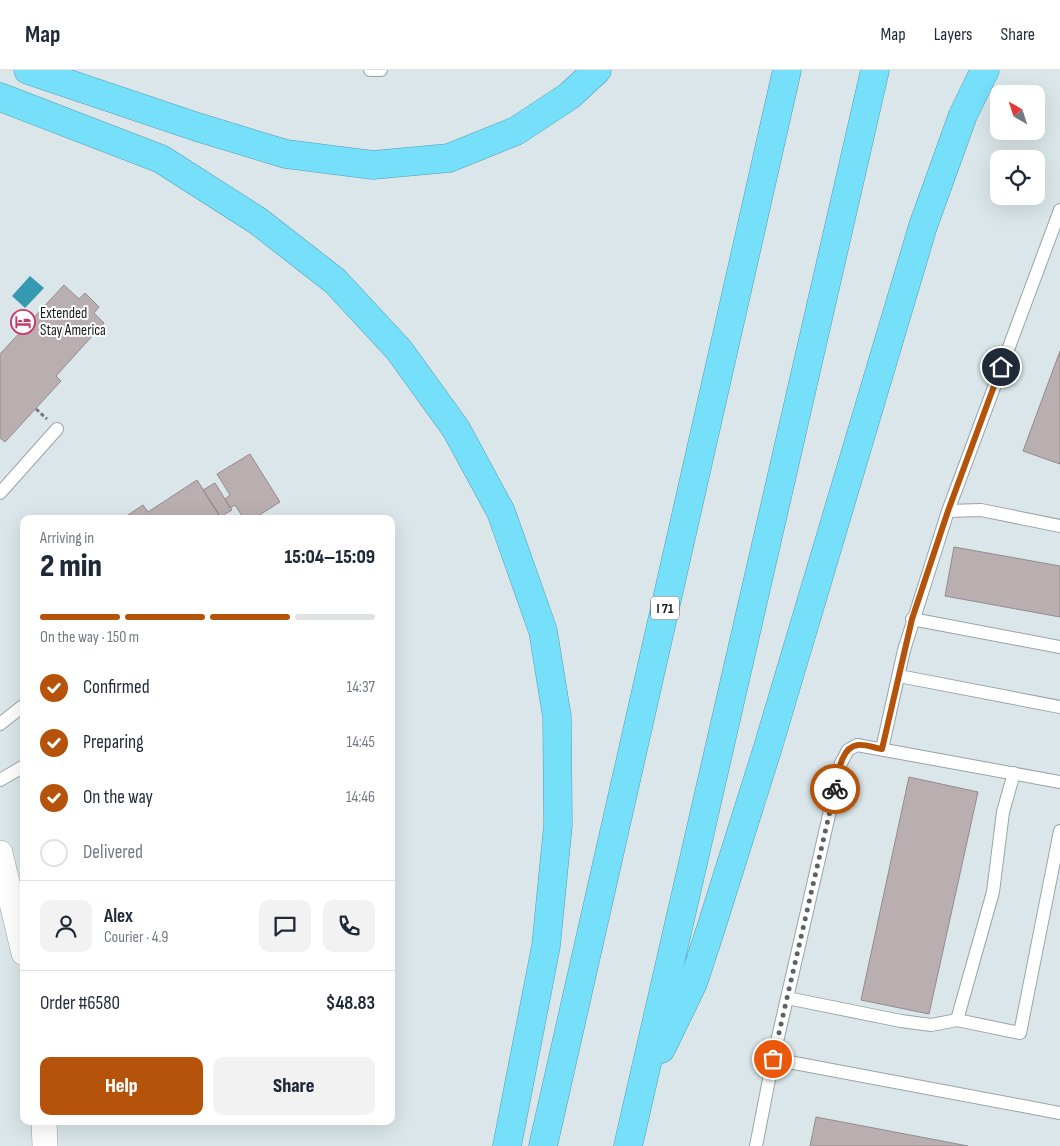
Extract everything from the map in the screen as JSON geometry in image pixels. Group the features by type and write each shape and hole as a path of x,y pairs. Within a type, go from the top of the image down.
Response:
{"highway":[{"path":"28,70 197,127 286,154 373,165 449,158 516,131 569,96 597,70"},
{"name":"I 71","path":"543,1146 787,70"},
{"path":"628,1146 875,70"},
{"path":"640,1093 693,983 771,738 923,226 964,115 985,70"},
{"path":"0,97 161,159 258,221 335,281 399,350 456,429 501,512 543,631 557,717 558,825 546,946 507,1146"}],"street":[{"path":"0,853 20,936"},
{"path":"44,1125 45,1146"}],"lane":[{"path":"370,70 381,70"},
{"path":"882,749 912,619 948,511 1060,210"},
{"path":"0,493 57,429"},
{"path":"948,511 981,510 1060,526"},
{"path":"912,619 1060,647"},
{"path":"899,676 1060,707"},
{"path":"0,724 20,707"},
{"path":"756,1146 773,1059 840,764 848,750 858,745 1060,782"},
{"path":"0,780 20,768"},
{"path":"957,1020 993,892 1003,812 1014,773"},
{"path":"787,998 931,1025 957,1020 1020,1032 1060,831"},
{"path":"773,1059 1060,1113"}],"water":[{"path":"30,276 44,288 25,308 12,296"}],"building":[{"path":"64,285 79,299 85,293 99,307 94,313 104,323 56,376 61,381 5,442 0,438 0,354"},
{"path":"1060,351 1060,464 1023,451"},
{"path":"250,454 280,502 259,515 241,515 235,505 230,508 225,499 230,495 217,474"},
{"path":"197,480 219,515 128,515 143,505 148,512"},
{"path":"215,483 232,510 223,515 219,515 203,490"},
{"path":"954,547 1060,566 1060,617 945,596"},
{"path":"909,777 978,792 929,1014 861,1000"},
{"path":"816,1117 968,1146 810,1146"}],"way so far":[{"path":"773,1059 835,789"}],"place":[{"name":"Extended Stay America","path":"23,322"}],"route":[{"path":"835,789 840,764 848,750 858,745 882,749 912,619 948,511 1001,367"}]}
